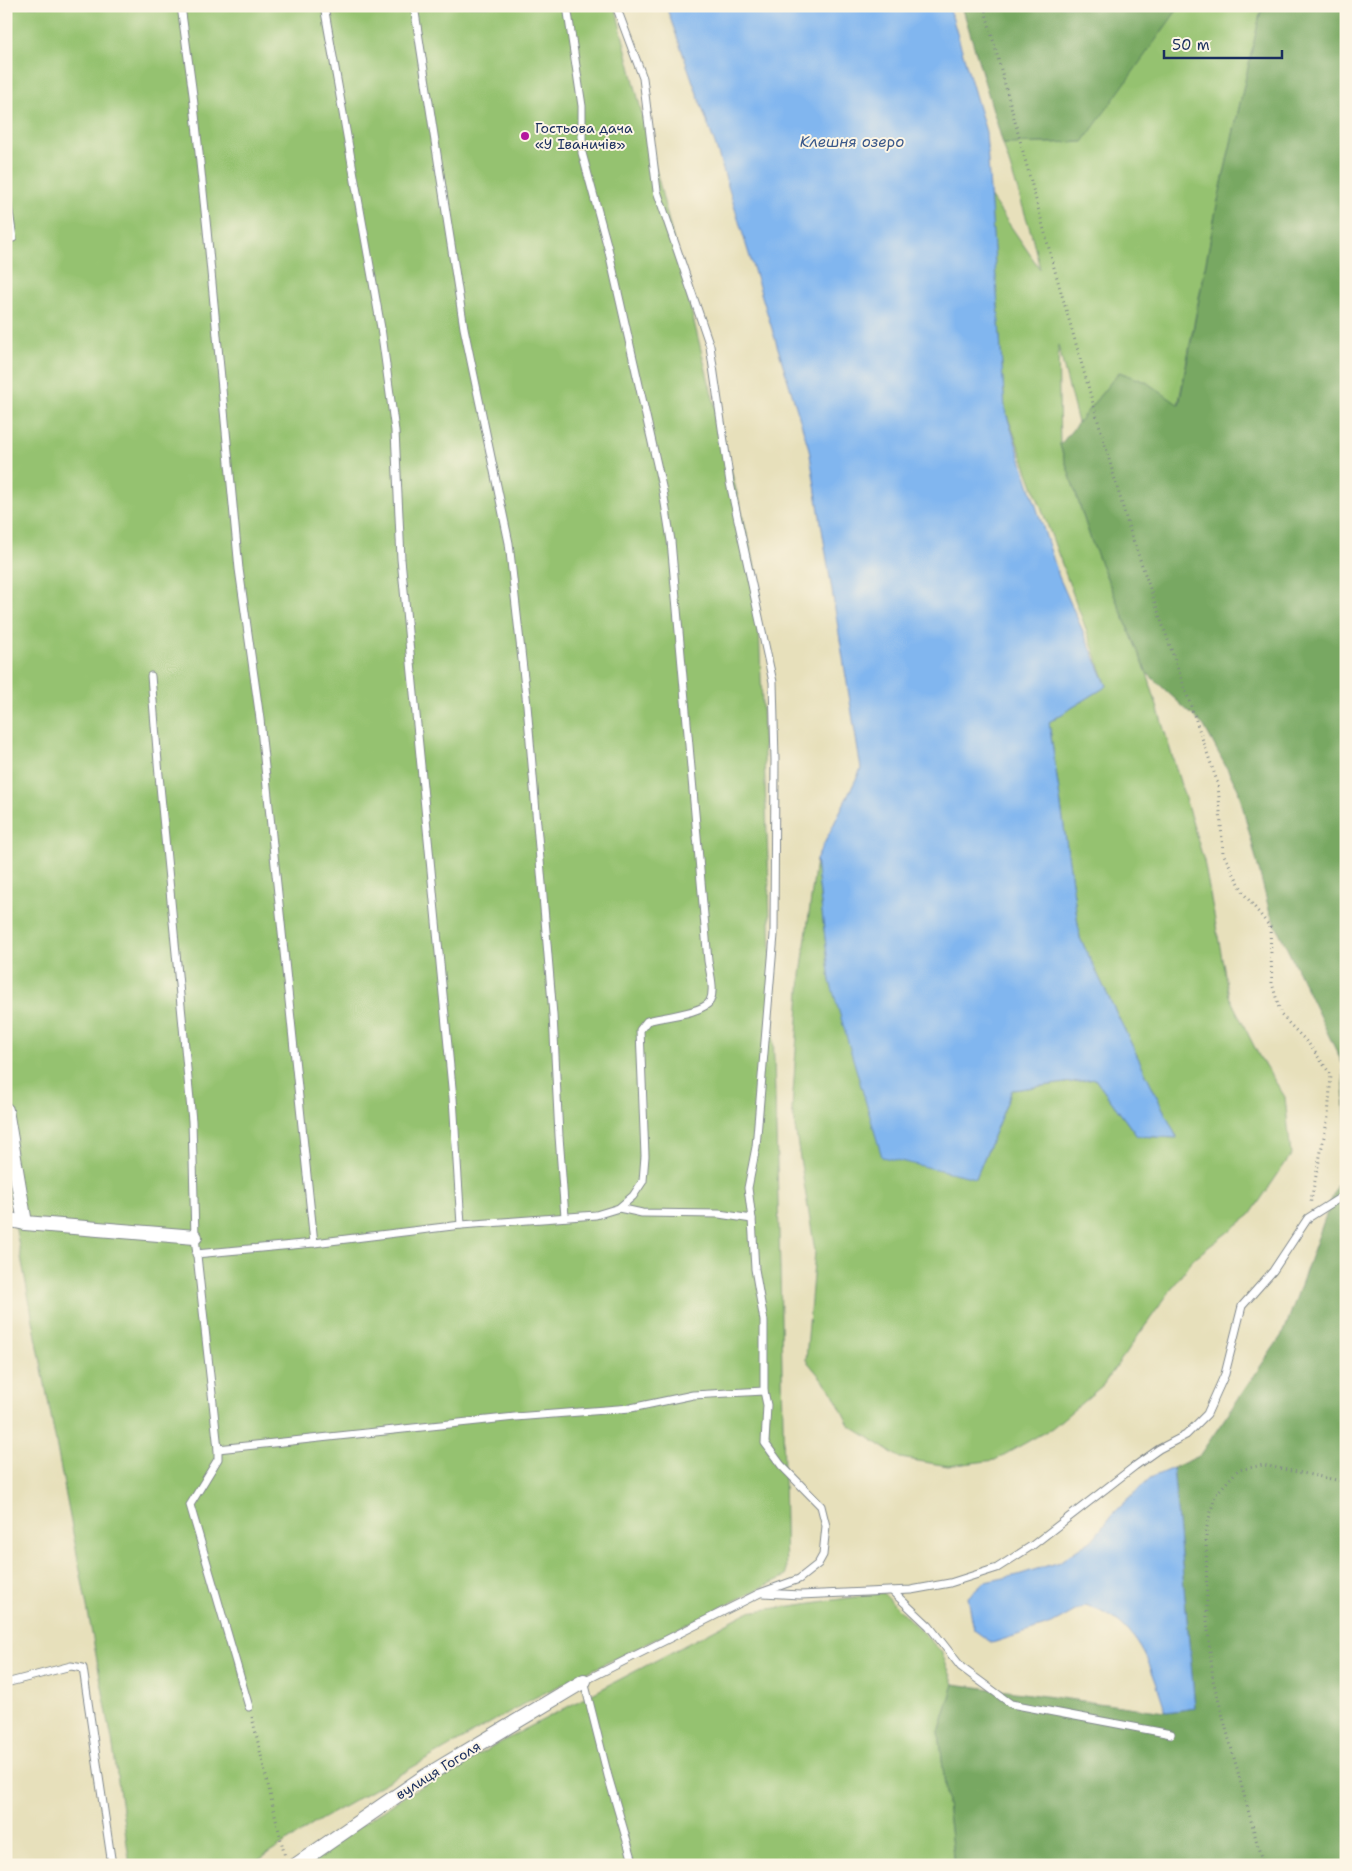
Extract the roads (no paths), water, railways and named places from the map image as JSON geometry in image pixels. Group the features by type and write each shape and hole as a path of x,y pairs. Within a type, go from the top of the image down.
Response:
{"street":[{"path":"6,1110 25,1223"},
{"path":"6,1219 25,1223 195,1238"},
{"name":"вулиця Гоголя","path":"296,1865 424,1777 584,1680"}],"lane":[{"path":"181,6 193,95 207,230 238,559 261,729 314,1243"},
{"path":"324,6 381,328 395,431 401,558 452,1098 461,1225"},
{"path":"414,6 464,328 510,542 552,1005 565,1217"},
{"path":"196,1254 314,1243 461,1225 596,1215 619,1208 633,1196 643,1181 645,1156 640,1030 647,1021 696,1011 710,1001 712,987 708,961 673,560 664,491 608,248 582,153 582,106 567,6"},
{"path":"616,6 643,78 657,191 710,346 730,483 773,682 775,760 774,935 756,1147 748,1188 755,1268 764,1321 764,1391 767,1405 765,1443 781,1465 822,1506 826,1526 823,1555 818,1564 799,1580 760,1593 584,1680 608,1776 634,1865"},
{"path":"6,192 13,238"},
{"path":"151,676 192,1121 196,1254 218,1448 218,1459 190,1505 249,1707"},
{"path":"760,1593 800,1595 911,1590 950,1583 997,1568 1033,1545 1135,1466 1160,1449 1186,1435 1207,1414 1225,1374 1242,1306 1272,1270 1308,1218 1346,1194"},
{"path":"619,1208 642,1213 719,1214 752,1219"},
{"path":"218,1448 515,1417 630,1408 693,1395 764,1391"},
{"path":"892,1591 929,1626 961,1667 1011,1704 1171,1734"},
{"path":"6,1682 70,1666 83,1668 112,1865"}],"water":[{"name":"Клешня озеро","path":"666,6 949,6 986,132 1005,410 1059,577 1107,686 1049,722 1080,938 1177,1138 1137,1136 1095,1079 1012,1090 976,1178 882,1157 830,981 816,860 861,769 809,449 716,147"},
{"path":"1173,1468 1195,1708 1166,1712 1154,1676 1137,1642 1116,1620 1086,1605 1052,1624 992,1643 974,1630 968,1597 985,1582 1018,1575 1059,1562 1092,1540 1114,1513 1150,1478"}],"place":[{"name":"Гостьова дача «У Іваничів»","path":"525,136"}]}
